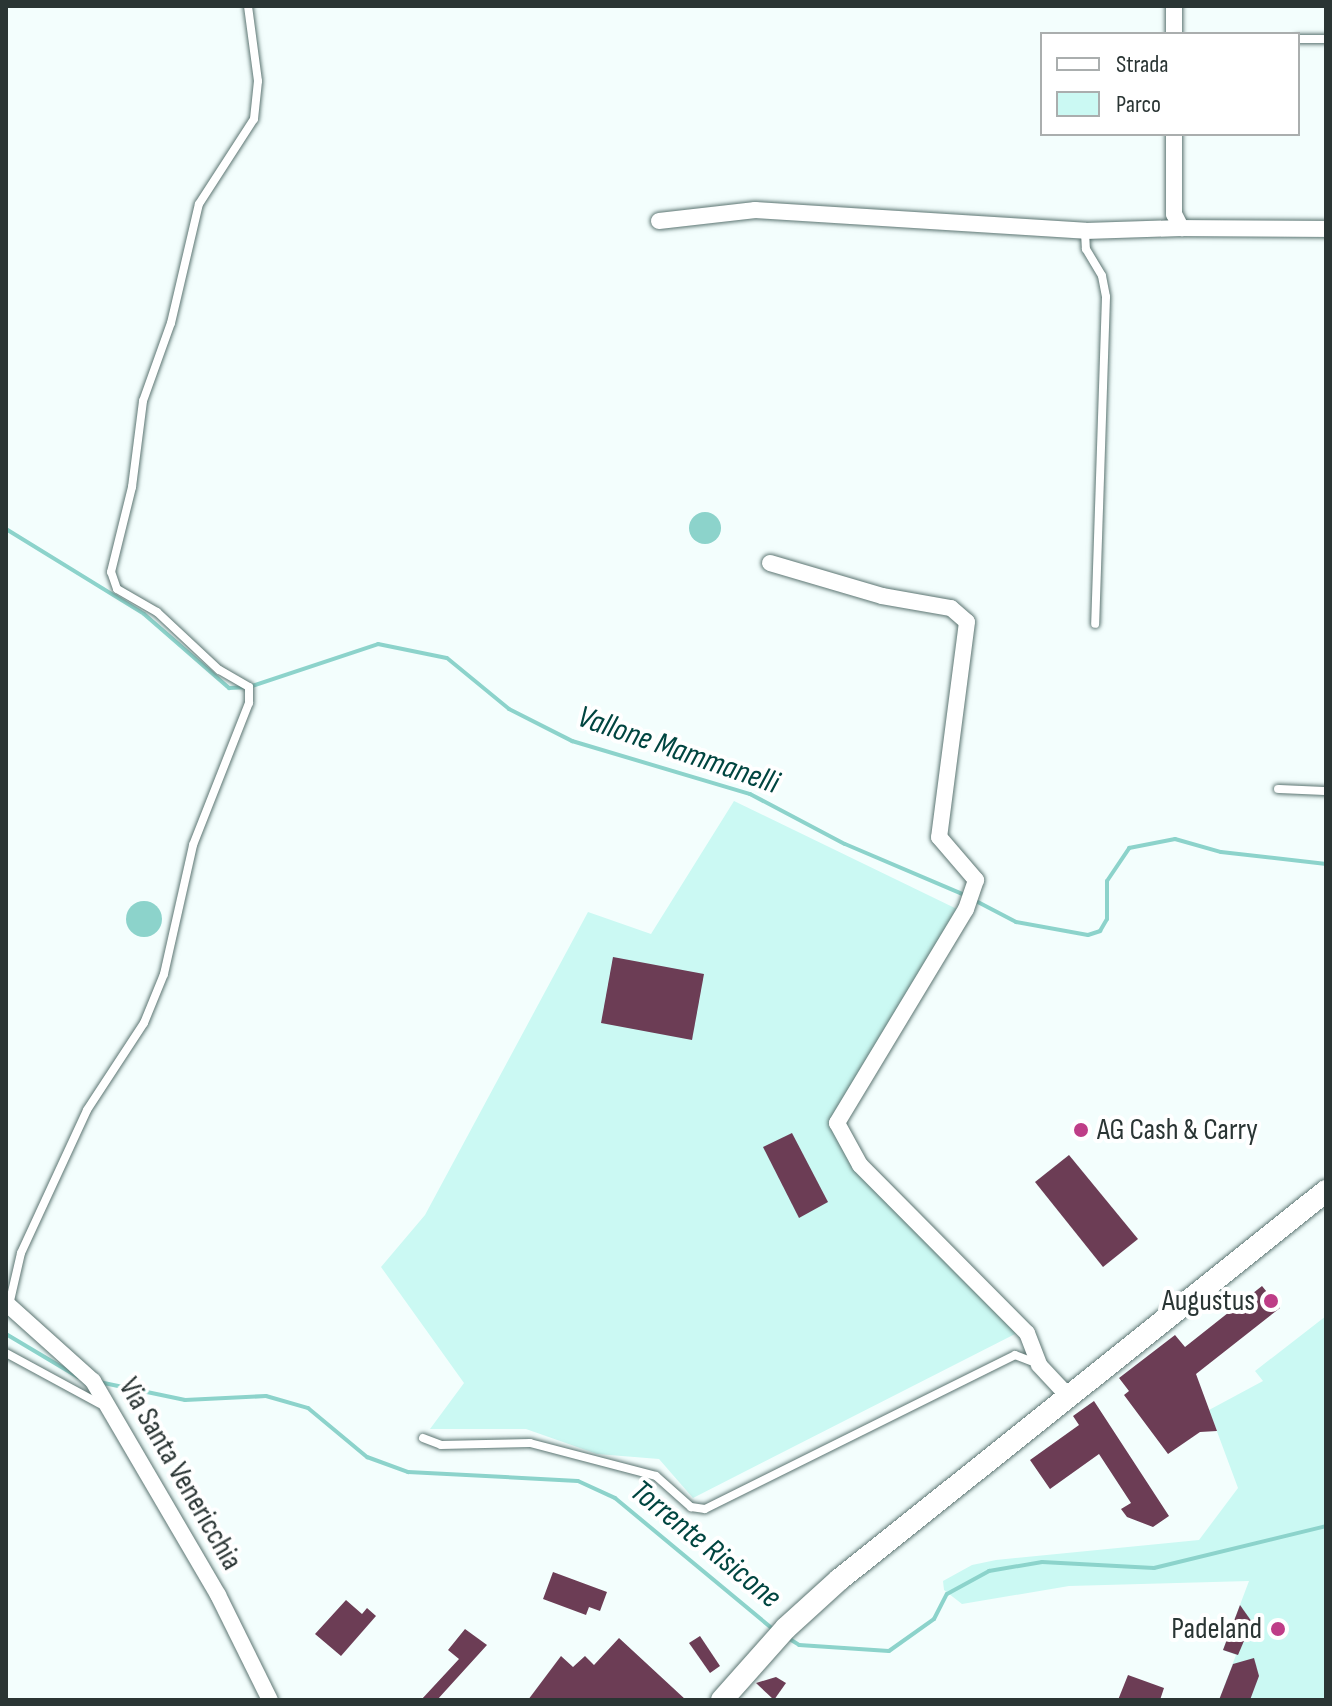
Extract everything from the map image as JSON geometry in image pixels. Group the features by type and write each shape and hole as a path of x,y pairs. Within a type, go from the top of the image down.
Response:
{"main road":[{"path":"722,1700 780,1634 1068,1396 1326,1191"}],"street":[{"path":"1174,6 1174,32"},
{"path":"1174,136 1174,214 1181,228"},
{"path":"659,221 755,210 1085,231 1326,229"},
{"path":"770,563 882,596 951,608 967,622 939,837 943,847 973,871 974,889 966,909 837,1123 860,1165 1027,1333 1039,1365 1068,1396"},
{"name":"Via Santa Venericchia","path":"7,1305 85,1370 218,1595 270,1700"}],"lane":[{"path":"7,1305 21,1253 81,1121 144,1023 164,974 193,845 249,703 249,687 219,670 157,612 117,589 111,572 132,487 145,392 171,323 199,204 254,119 258,81 248,6"},
{"path":"1300,39 1326,39"},
{"path":"1085,231 1086,249 1102,276 1106,297 1095,624"},
{"path":"1278,789 1326,791"},
{"path":"6,1353 94,1398 110,1414"},
{"path":"423,1438 441,1445 530,1443 656,1476 691,1507 705,1509 1015,1355 1039,1365"}],"green space":[{"path":"734,801 961,911 829,1126 859,1170 1021,1331 693,1498 659,1459 597,1454 526,1429 430,1429 464,1383 381,1267 425,1215 588,912 651,934"},
{"path":"1326,1316 1326,1700 1219,1700 1236,1655 1223,1650 1249,1581 1069,1586 962,1604 944,1590 943,1581 972,1565 996,1560 1199,1540 1238,1488 1209,1410 1263,1381 1255,1371"}],"shaded area":[{"path":"705,512 716,517 721,528 716,539 705,544 694,539 689,528 694,517"},
{"path":"144,901 157,906 162,919 157,932 144,937 131,932 126,919 131,906"}],"building":[{"path":"613,957 704,974 692,1040 601,1023"},
{"path":"792,1133 828,1202 799,1218 763,1147"},
{"path":"1069,1155 1138,1239 1103,1267 1035,1182"},
{"path":"1262,1286 1280,1308 1196,1374 1217,1431 1200,1432 1168,1454 1124,1395 1129,1391 1119,1378 1175,1335 1185,1347"},
{"path":"1094,1401 1169,1516 1153,1527 1127,1517 1121,1509 1131,1503 1099,1454 1050,1489 1030,1460 1079,1425 1073,1416"},
{"path":"553,1572 607,1592 600,1611 589,1607 586,1615 543,1599"},
{"path":"346,1600 362,1614 367,1608 376,1616 341,1656 315,1634"},
{"path":"1240,1605 1252,1622 1238,1655 1223,1650"},
{"path":"465,1629 487,1645 437,1700 421,1700 459,1659 448,1650"},
{"path":"700,1636 720,1666 710,1673 689,1643"},
{"path":"619,1638 686,1700 528,1700 561,1656 573,1667 585,1656 594,1665"},
{"path":"1254,1658 1259,1676 1250,1700 1219,1700 1233,1664"},
{"path":"1128,1675 1164,1688 1160,1700 1118,1700"},
{"path":"776,1677 786,1683 774,1700 756,1683"}],"waterway":[{"name":"Vallone Mammanelli","path":"6,529 144,614 229,688 249,687 378,644 447,658 509,709 572,741 750,794 845,844 967,896"},
{"name":"Vallone Mammanelli","path":"974,900 1016,922 1088,935 1100,931 1107,919 1107,881 1129,848 1175,839 1221,852 1326,864"},
{"name":"Torrente Risicone","path":"6,1334 78,1377"},
{"name":"Torrente Risicone","path":"99,1382 185,1400 266,1396 308,1408 367,1457 408,1472 578,1481 615,1498 774,1630"},
{"name":"Torrente Risicone","path":"788,1638 799,1645 889,1651 934,1619 947,1594 989,1571 1042,1562 1154,1568 1326,1526"}],"place":[{"name":"AG Cash & Carry","path":"1081,1130"},
{"name":"Augustus","path":"1271,1301"},
{"name":"Padeland","path":"1278,1629"}]}
